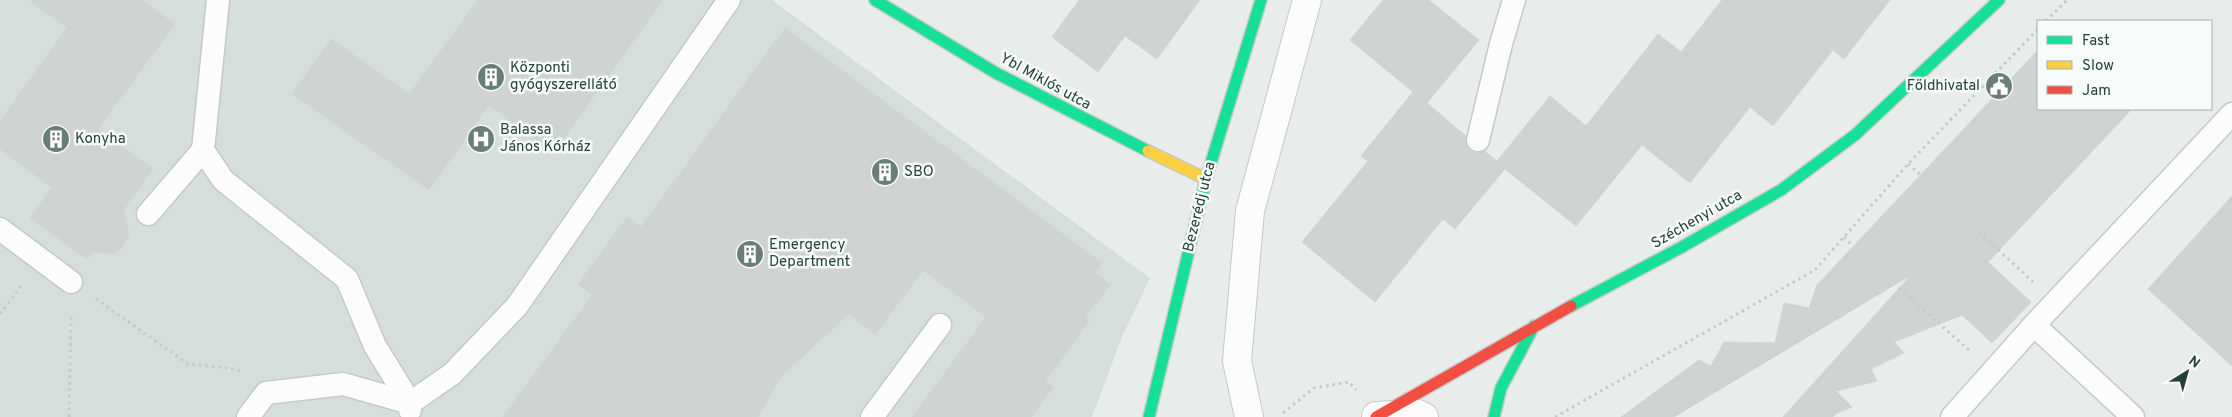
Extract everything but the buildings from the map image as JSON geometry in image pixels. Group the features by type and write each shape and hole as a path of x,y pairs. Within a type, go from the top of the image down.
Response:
{"street":[{"name":"Ybl Miklós utca","path":"875,0 904,20 1056,107 1206,179"},
{"name":"Bezerédj utca","path":"1149,417 1206,179 1260,0"},
{"path":"1249,417 1237,361 1250,211 1307,0"},
{"name":"Széchenyi utca","path":"1376,417 1534,326 1682,247 1780,190 1855,135 1998,0"},
{"path":"1494,417 1500,388 1534,326"},
{"path":"1376,417 1418,414 1424,417"}],"lane":[{"path":"148,214 203,150 218,0"},
{"path":"410,410 452,374 517,306 729,0"},
{"path":"1478,140 1514,0"},
{"path":"1952,417 2034,325 2232,114"},
{"path":"203,150 223,180 347,279 375,346 410,410"},
{"path":"0,229 71,282"},
{"path":"872,417 940,325"},
{"path":"2034,325 2133,417"},
{"path":"248,417 266,393 342,384 410,410"}],"path":[{"path":"2047,20 2067,0"},
{"path":"1555,417 1814,270 1908,164 2037,30"},
{"path":"1908,164 1920,174"},
{"path":"1979,232 2055,303"},
{"path":"1844,237 1854,246"},
{"path":"71,282 188,364 237,369"},
{"path":"70,417 71,282"},
{"path":"1899,288 1992,372"},
{"path":"1279,417 1314,388 1349,382 1376,417"}],"shaded area":[{"name":"Balassa János Kórház","path":"0,0 772,0 1150,278 1122,337 1092,417 0,417"}],"traffic: fast":[{"path":"875,0 996,73 1148,151"},
{"path":"1149,417 1206,179 1261,0"},
{"path":"1571,306 1682,247 1781,190 1855,135 1999,0"},
{"path":"1494,417 1501,388 1534,326"}],"traffic: slow":[{"path":"1148,151 1206,179"}],"traffic: jam":[{"path":"1376,417 1571,306"}],"place":[{"name":"Központi gyógyszerellátó","path":"491,77"},
{"name":"Földhivatal","path":"1999,86"},
{"name":"Konyha","path":"56,139"},
{"name":"Balassa János Kórház","path":"481,139"},
{"name":"SBO","path":"885,172"},
{"name":"Emergency Department","path":"750,254"}]}
